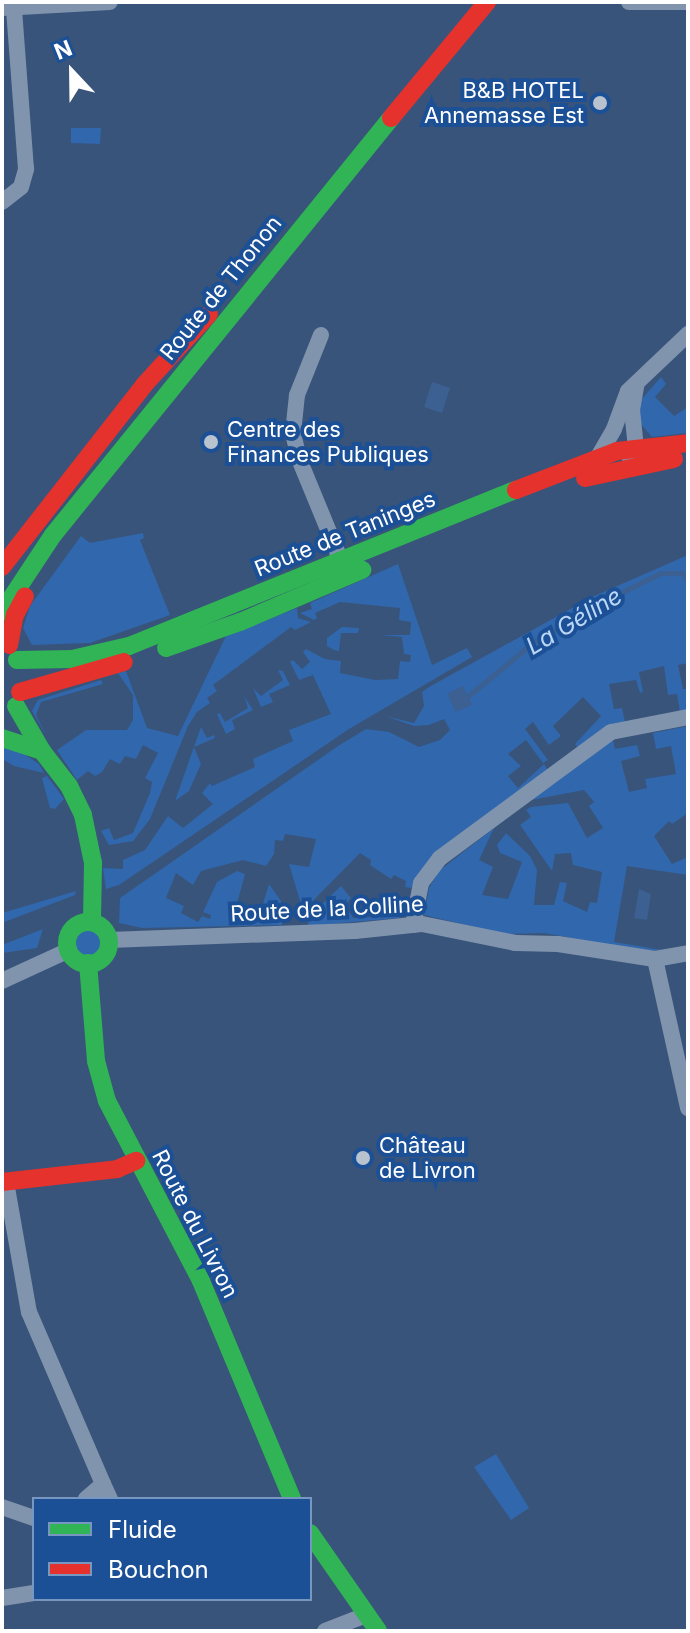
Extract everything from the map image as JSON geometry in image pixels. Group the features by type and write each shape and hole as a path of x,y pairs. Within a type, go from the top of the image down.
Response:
{"main road":[{"name":"Route de Thonon","path":"2,592 54,519 240,283 325,181 403,76 467,2"},
{"name":"Route de Thonon","path":"2,612 53,535 160,400 487,2"},
{"path":"2,567 144,385 240,283"},
{"path":"92,922 93,863 86,824 69,786 42,751 18,699 9,648 23,599 54,553 125,465 160,400"},
{"name":"Route de Taninges","path":"9,648 72,659 108,652 598,457 636,448 688,443"},
{"name":"Route de Taninges","path":"18,699 296,599 541,494 609,470 688,456"},
{"path":"296,599 301,591 327,580 341,561"},
{"path":"2,726 18,699"},
{"path":"2,738 42,751"},
{"path":"92,922 105,930 109,940 103,957 88,963 76,959 69,950 68,939 73,929 82,923 92,922"},
{"name":"Route du Livron","path":"88,963 100,1080 118,1127 201,1281 291,1497"},
{"path":"4,1182 117,1169 136,1161"},
{"path":"312,1540 378,1631"}],"street":[{"path":"2,202 21,187 26,169 8,8 110,2"},
{"path":"629,2 688,2"},
{"path":"598,457 614,429 628,391 688,334"},
{"path":"321,335 297,395 293,433 299,459 341,561"},
{"path":"541,494 552,484 625,460 636,448 631,426 637,383"},
{"path":"413,925 416,899 429,869 483,825 611,732 688,717"},
{"name":"Route de la Colline","path":"109,940 355,931 413,925 443,927 515,943 558,944 655,959 688,953"},
{"path":"2,981 69,950"},
{"path":"655,959 688,1108"},
{"path":"4,1182 29,1312 106,1491"},
{"path":"2,1507 32,1517"},
{"path":"2,1598 32,1593"},
{"path":"325,1631 366,1615"}],"shaded area":[{"path":"71,128 101,128 100,144 71,143"},
{"path":"661,377 666,384 655,397 674,416 688,407 688,433 652,437 639,422 641,400"},
{"path":"432,382 450,388 442,413 424,407"},
{"path":"143,533 144,538 140,540 170,615 90,643 32,645 23,628 30,606 81,536 90,543"},
{"path":"688,555 688,663 678,665 683,689 688,689 688,710 680,712 677,694 668,695 664,666 639,672 643,692 640,693 636,680 609,684 614,709 622,708 625,722 578,748 575,744 601,716 583,697 553,726 561,736 549,745 533,722 525,729 548,760 543,763 526,740 508,754 521,766 508,776 518,788 544,764 548,771 428,863 411,888 405,887 406,881 394,875 391,879 370,865 371,860 360,853 303,911 289,864 309,867 316,839 285,834 283,841 275,840 274,854 266,866 243,860 201,871 193,885 176,873 166,898 184,906 181,913 198,922 202,916 210,919 211,915 203,912 217,882 237,871 245,874 233,918 258,920 269,884 281,901 282,925 142,928 119,923 120,898 366,729 389,732 419,747 440,740 450,730 444,719 429,725 414,726 385,716 414,723 424,706 422,692 429,687 592,597"},
{"path":"398,564 432,665 467,648 472,657 349,729 119,885 106,889 103,868 123,869 123,860 145,850 168,816 183,828 213,804 202,793 210,783 212,786 255,767 253,759 293,741 289,730 331,714 313,675 299,680 290,662 293,660 302,669 310,662 303,652 306,649 325,659 341,661 340,673 375,680 398,679 400,661 410,662 411,655 404,654 402,637 380,635 410,635 411,622 399,620 400,608 340,602 315,613 317,618 314,620 300,613 312,609 310,603"},
{"path":"297,608 298,618 311,622 295,630 291,627 213,685 217,691 207,698 210,703 197,712 188,726 150,819 133,841 109,845 101,831 109,828 114,840 133,833 150,793 152,782 145,778 158,753 143,745 136,759 125,756 120,764 110,759 102,772 95,776 88,771 77,780 57,750 86,730 127,730 133,720 133,695 118,673 126,671 147,728 178,736 226,636"},
{"path":"342,627 359,628 358,633 341,633 339,651 334,650 327,646 327,638"},
{"path":"278,670 283,671 290,685 269,694 273,702 261,707 253,688 261,696 283,680"},
{"path":"101,680 103,684 41,702 36,715 46,735 32,711 38,700"},
{"path":"463,686 472,705 456,712 447,694"},
{"path":"244,696 253,710 232,720 235,729 226,734 217,714 220,713 225,722 248,708"},
{"path":"688,726 688,813 672,824 669,821 654,836 672,864 688,857 688,875 627,866 614,942 662,950 645,951 544,933 504,934 424,915 429,888 439,871 494,828 479,860 493,867 482,895 508,899 522,862 500,853 497,845 506,833 530,856 537,870 534,905 554,905 560,882 567,883 563,901 587,912 590,902 597,903 602,872 573,865 571,853 555,854 552,871 520,825 531,817 526,810 531,807 568,803 587,838 603,828 589,806 594,802 584,790 526,801 613,740 615,749 637,745 640,756 621,761 629,792 647,788 645,779 676,774 671,746 656,749 653,733"},
{"path":"201,727 207,738 214,735 215,738 194,747 201,764 189,791 175,801"},
{"path":"2,747 18,750 39,764 44,773 14,766 2,759"},
{"path":"47,776 64,799 55,809 50,808 42,778"},
{"path":"341,886 351,898 345,905 353,918 389,916 395,903 405,905 399,918 308,926 309,917"},
{"path":"639,889 651,894 647,920 634,918"},
{"path":"76,891 75,895 2,923 2,913"},
{"path":"43,929 37,948 2,953 2,945"},
{"path":"89,929 99,933 103,943 99,953 89,957 79,953 75,943 79,933"},
{"path":"496,1454 529,1508 511,1520 474,1467"}],"waterway":[{"name":"La Géline","path":"468,696 535,641 628,589 661,573 682,573 688,580"}],"traffic: fast":[{"path":"2,612 53,535 391,118"},
{"path":"17,660 72,659 129,646 516,490"},
{"path":"166,648 240,622 362,570"},
{"path":"16,706 42,751 69,786 83,815 93,863 92,922"},
{"path":"2,738 42,751"},
{"path":"88,922 103,928 109,943 103,958 88,964 73,958 67,943 73,928 88,922"},
{"path":"88,963 96,1061 107,1101 201,1281 291,1497"},
{"path":"312,1536 378,1631"}],"traffic: jam":[{"path":"391,118 487,2"},
{"path":"2,567 144,385 209,314"},
{"path":"516,490 617,451 688,443"},
{"path":"585,478 674,459"},
{"path":"9,645 15,615 25,596"},
{"path":"20,692 124,662"},
{"path":"2,1182 117,1169 136,1161"}],"place":[{"name":"B&B HOTEL Annemasse Est","path":"600,103"},
{"name":"Centre des Finances Publiques","path":"211,442"},
{"name":"Château de Livron","path":"363,1158"}]}
